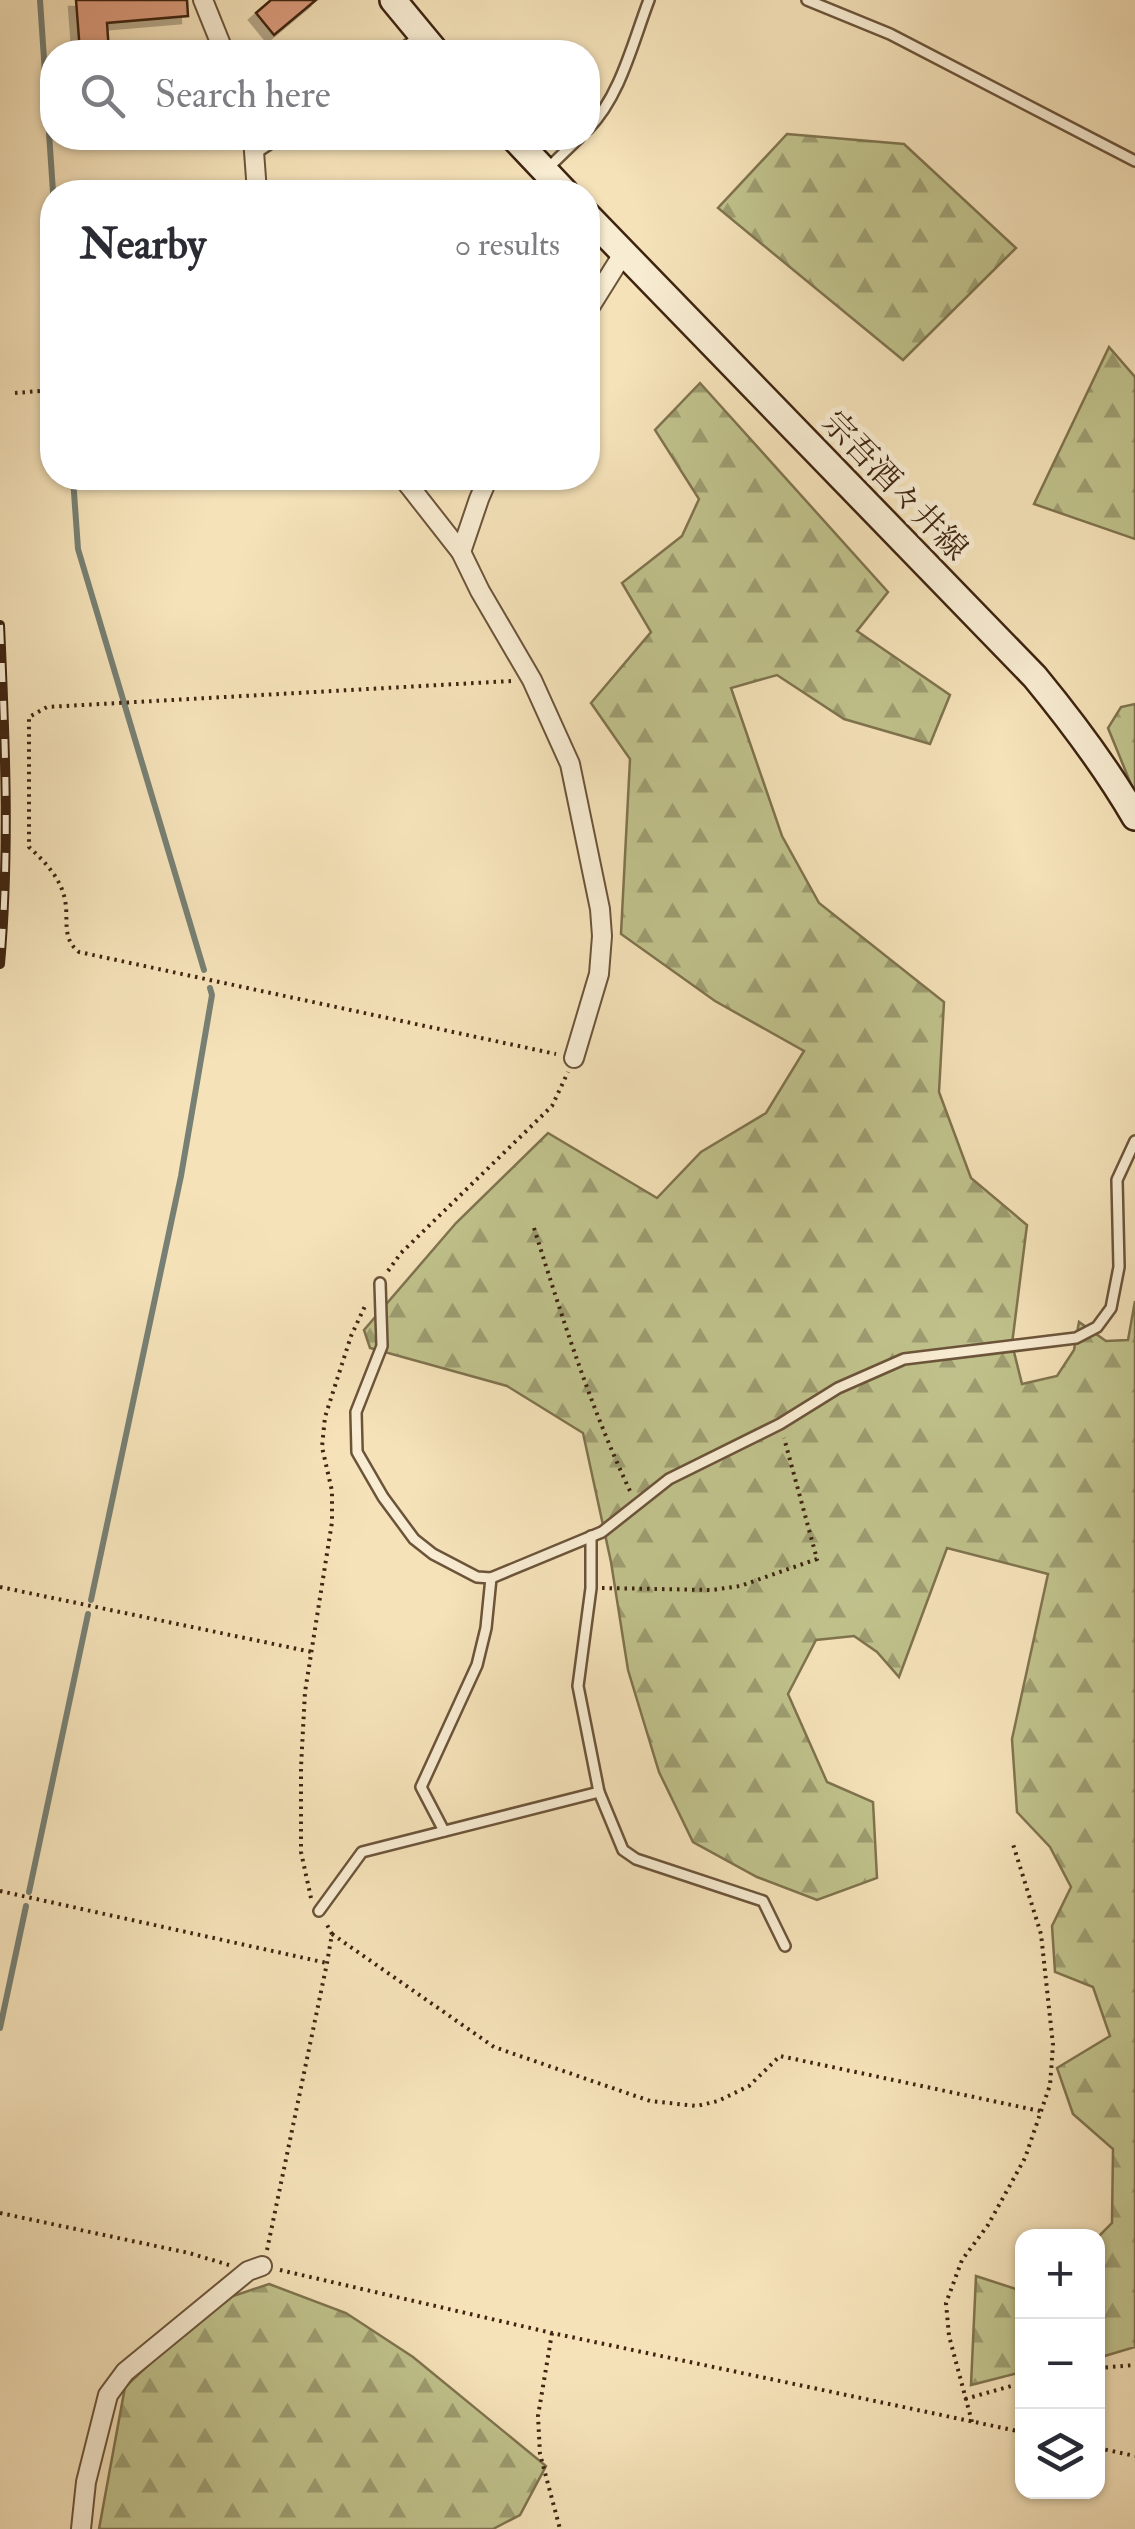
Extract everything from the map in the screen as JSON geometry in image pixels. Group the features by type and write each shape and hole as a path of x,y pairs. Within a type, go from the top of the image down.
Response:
{"main road":[{"path":"393,0 425,40"},
{"path":"525,150 554,180"},
{"name":"宗吾酒々井線","path":"600,229 1034,677 1074,724 1135,818"}],"street":[{"path":"203,0 219,40"},
{"path":"254,150 256,180"},
{"path":"600,290 622,254"},
{"path":"413,490 462,552 480,592 532,680 570,764 602,936 600,974 574,1058"},
{"path":"462,552 482,490"},
{"path":"81,2529 86,2482 108,2395 125,2372 255,2268"}],"lane":[{"path":"600,114 614,90 650,0"},
{"path":"808,0 890,34 1135,161"},
{"path":"545,171 567,150"},
{"path":"380,1283 382,1346 356,1412 356,1452 414,1539 476,1578 490,1578 602,1532 669,1480 780,1424 838,1388 904,1359 1076,1338 1097,1327 1112,1308 1119,1268 1117,1180 1135,1142"},
{"path":"591,1536 591,1588 578,1686 599,1792 623,1850 636,1859 763,1901 786,1946"},
{"path":"444,1831 421,1787 478,1665 490,1578"},
{"path":"319,1911 362,1852 599,1792"}],"path":[{"path":"15,392 40,391"},
{"path":"532,680 47,707 29,717 29,847 48,864 65,897 66,935 79,952 574,1058 552,1106 401,1254 370,1294 351,1336 325,1417 322,1447 332,1490 332,1522 306,1692 302,1767 302,1852 309,1894 332,1934 494,2048 650,2101 696,2106 718,2102 748,2086 780,2056 1040,2111"},
{"path":"534,1228 577,1362 609,1447 637,1506"},
{"path":"591,1588 712,1590 740,1586 818,1558 780,1424"},
{"path":"0,1587 312,1652"},
{"path":"972,2422 949,2336 946,2304 962,2260 988,2225 1024,2158 1050,2085 1053,2046 1042,1934 1012,1841"},
{"path":"0,1891 327,1963"},
{"path":"255,2268 332,1934"},
{"path":"0,2213 1015,2431"},
{"path":"552,2333 538,2416 540,2454 560,2529"},
{"path":"1105,2367 1135,2365"},
{"path":"965,2399 1015,2385"},
{"path":"1105,2450 1135,2456"}],"green space":[{"path":"787,134 904,144 1016,248 903,360 718,208"},
{"path":"1109,347 1135,377 1135,539 1034,504"},
{"path":"700,383 888,592 857,631 950,695 930,744 844,719 777,675 731,688 782,836 819,903 944,1002 939,1092 971,1178 1027,1225 1012,1344 1022,1384 1057,1376 1074,1350 1079,1322 1106,1341 1128,1340 1135,1301 1135,2347 1105,2356 1105,2230 1112,2223 1113,2149 1073,2114 1057,2068 1110,2036 1093,1987 1055,1972 1052,1926 1071,1887 1050,1847 1017,1812 1012,1739 1048,1574 947,1548 899,1677 877,1652 854,1636 816,1640 788,1694 827,1782 873,1802 877,1878 817,1900 757,1877 693,1842 659,1772 628,1670 611,1562 583,1433 507,1386 370,1348 364,1330 456,1223 548,1133 657,1198 701,1152 766,1113 804,1051 715,1001 621,934 630,759 591,703 651,632 622,583 682,536 699,499 655,430"},
{"path":"1135,704 1135,794 1108,728 1121,707"},
{"path":"976,2276 1015,2289 1015,2374 971,2385"},
{"path":"269,2284 346,2313 413,2357 546,2466 520,2515 493,2529 99,2529 125,2387 215,2302"}],"building":[{"path":"76,0 187,0 188,16 107,23 108,40 79,40"},
{"path":"271,0 316,0 274,35 256,13"}],"waterway":[{"path":"40,0 43,40"},
{"path":"50,150 52,180"},
{"path":"74,490 78,549 204,970"},
{"path":"91,1600 181,1176 212,995 210,988"},
{"path":"29,1892 88,1614"},
{"path":"0,2028 26,1906"}],"railway":[{"path":"0,625 6,837 0,964"}]}
